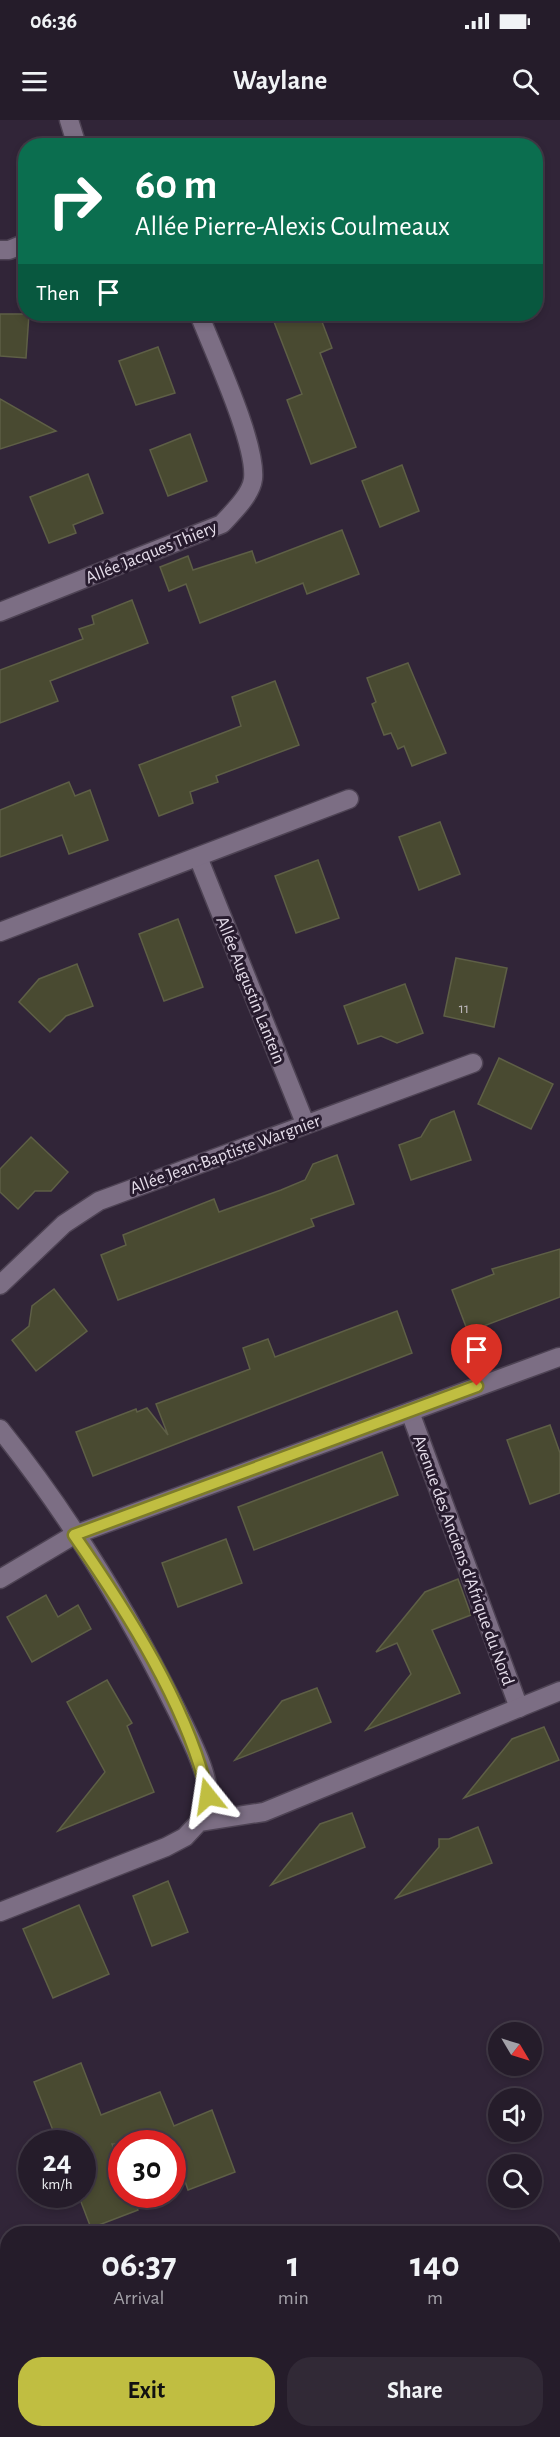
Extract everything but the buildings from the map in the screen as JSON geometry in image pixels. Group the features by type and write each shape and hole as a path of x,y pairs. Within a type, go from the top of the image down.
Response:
{"street":[{"path":"69,120 75,138"},
{"path":"0,250 18,245"},
{"name":"Allée Jacques Thiery","path":"0,612 222,524 241,502 253,481 251,451 202,321"},
{"path":"0,932 349,799"},
{"name":"Allée Augustin Lantein","path":"198,857 305,1123"},
{"name":"Allée Jean-Baptiste Wargnier","path":"0,1284 64,1224 99,1201 472,1063"},
{"path":"0,1579 74,1535 559,1357"},
{"name":"Avenue des Anciens d'Afrique du Nord","path":"410,1412 519,1708"},
{"path":"0,1429 40,1482 113,1592 150,1657 190,1738 208,1796 200,1822 185,1837 166,1847 0,1912"},
{"name":"Avenue des Anciens d'Afrique du Nord","path":"200,1822 264,1812 560,1691"}],"route":[{"path":"208,1796 190,1738 150,1657 113,1592 74,1535 477,1386"}]}
